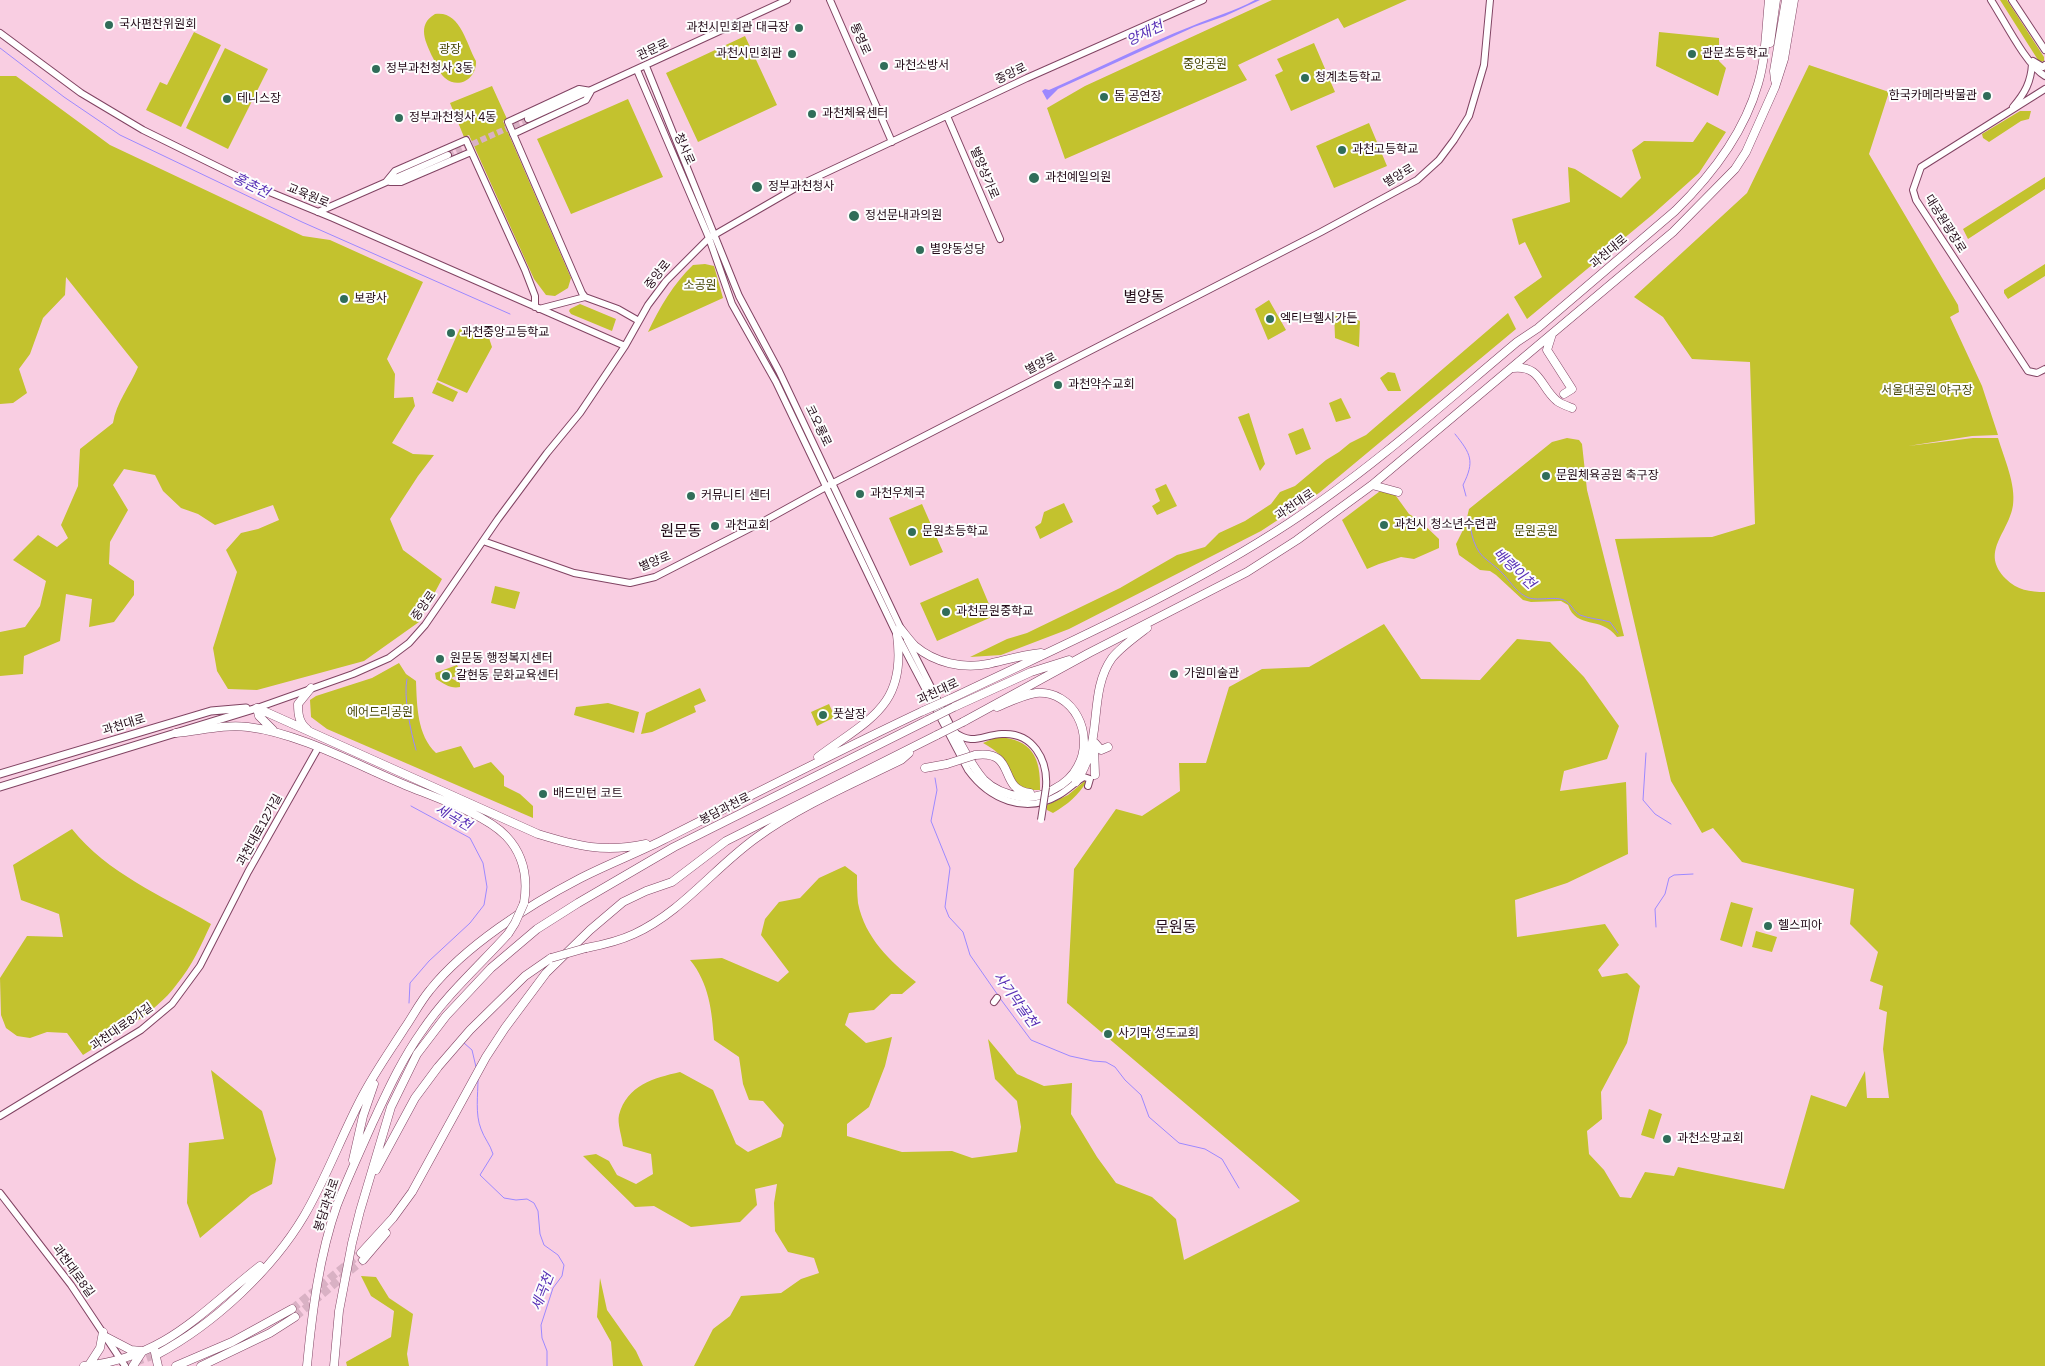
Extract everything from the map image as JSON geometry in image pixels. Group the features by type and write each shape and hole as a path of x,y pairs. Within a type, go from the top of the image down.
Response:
{"highway":[{"name":"과천대로","path":"660,841 805,767 1198,579 1290,523 1366,467 1517,342 1538,328 1675,211 1692,194 1728,148 1751,104 1759,83 1770,0"},
{"path":"1759,83 1766,68 1776,0"},
{"path":"1775,87 1774,71 1786,0"},
{"name":"과천대로","path":"916,747 1089,653 1247,572 1297,540 1372,485 1673,232 1735,169 1746,152 1775,87 1784,59 1794,0"},
{"path":"1552,334 1548,350 1572,389 1564,394"},
{"path":"1512,368 1524,366 1533,371 1558,401 1572,408"},
{"path":"1372,485 1398,492"},
{"path":"1076,782 1084,769 1105,672 1113,657 1158,619"},
{"path":"899,632 916,646 951,664 968,666 986,665 1028,654 1045,653"},
{"path":"805,767 866,723 886,702 894,688 898,670 900,655 899,632"},
{"name":"봉담과천로","path":"370,1178 391,1107 417,1054 446,1016 491,968 537,929 578,902 674,847 954,707 1031,672 1089,653"},
{"path":"310,732 303,726 299,716 298,704 311,688"},
{"path":"954,732 975,768 985,780 995,789 1007,794 1032,798 1040,796 1072,776 1079,765 1083,753 1084,732 1074,708 1052,694 1036,693 1012,700 963,722"},
{"path":"257,708 259,716 274,732"},
{"path":"257,708 538,834 596,849 631,847 660,841"},
{"path":"176,733 229,726 247,727 274,732 318,748"},
{"path":"1092,738 1100,750 1108,747"},
{"path":"1092,738 1095,754 1095,775"},
{"path":"334,1366 343,1284 360,1211 370,1178 383,1158 415,1098 438,1067 470,1030 525,976 551,958 633,935 672,911 740,850 786,817 901,760 916,747"},
{"path":"362,1256 384,1236 400,1208 412,1192 505,1028 541,980 574,945 619,906 635,896 672,882 726,841 916,747"},
{"name":"봉담과천로","path":"308,1366 310,1338 327,1241 348,1179 390,1086 422,1030 441,1005 508,934 515,924 524,904 526,881 524,866 518,853 505,835 472,814 318,748"},
{"path":"925,768 985,754 1003,763 1015,789 1035,794 1049,789"},
{"path":"940,773 947,764"},
{"path":"158,1354 185,1338 228,1303 276,1254 296,1228 311,1204 362,1096 380,1066 429,991 459,960 532,906 571,883 660,841"},
{"path":"348,1179 363,1116 380,1066"},
{"path":"84,1366 123,1363 182,1331 276,1254"},
{"path":"176,1366 241,1337 292,1309"},
{"path":"200,1366 270,1333 295,1317"},
{"path":"92,1366 105,1334 131,1350 142,1352"},
{"path":"154,1346 153,1351 158,1366"},
{"path":"133,1366 142,1352"}],"main road":[{"name":"과천대로","path":"0,774 211,710 257,708"},
{"name":"과천대로","path":"0,787 257,708"},
{"path":"210,721 214,715 211,710"}],"street":[{"name":"관문로","path":"528,119 787,0"},
{"name":"통영로","path":"830,0 892,142"},
{"name":"중앙로","path":"257,708 353,674 389,658 410,643 425,625 482,541 547,453 580,413 666,281 712,236 806,182 1203,0"},
{"name":"별양로","path":"482,541 574,573 630,584 655,577 1417,180 1435,164 1454,140 1464,124 1478,91 1484,65 1490,0"},
{"path":"1991,0 2026,56 2045,76"},
{"path":"2012,0 2045,48"},
{"name":"교육원로","path":"0,33 76,89 118,116 267,191 625,346"},
{"path":"2026,56 2038,65 2045,65"},
{"path":"2006,114 2023,96 2028,86 2032,64"},
{"name":"청사로","path":"646,66 712,236"},
{"name":"청사로","path":"637,70 712,236"},
{"path":"513,134 586,100 591,91 579,89 508,122 513,134 585,297"},
{"name":"대공원광장로","path":"2045,89 1921,167 1913,190 1916,200 2028,370 2037,373 2045,368"},
{"name":"별양상가로","path":"947,116 1000,239"},
{"path":"386,182 395,172 466,140 525,270 535,296 537,308 585,297 618,309 639,321"},
{"path":"386,182 401,182 471,152"},
{"path":"318,212 448,155"},
{"path":"712,236 732,304 776,382 825,488 968,770 977,783 1001,799 1012,803 1029,805 1045,802 1059,795 1084,777 1088,778 1088,786"},
{"name":"코오롱로","path":"712,236 739,296 779,371 833,483 899,632"},
{"path":"899,632 954,732 967,739 977,740 1003,734 1015,735 1036,747 1046,768 1049,789 1041,820"},
{"name":"과천대로12가길","path":"222,922 318,748"},
{"name":"과천대로8가길","path":"0,1116 106,1053 159,1016 185,988 200,966 222,922"},
{"name":"과천대로8길","path":"0,1192 71,1285 123,1363"}],"green space":[{"name":"중앙공원","path":"1272,0 1407,0 1344,28 1338,18 1238,65 1247,80 1065,159 1047,108 1085,86"},
{"path":"2000,0 2007,0 2044,57 2044,61 2038,60"},
{"name":"광장","path":"435,14 444,14 451,17 465,37 476,61 474,73 466,80 456,83 445,78 430,52 424,29 429,18"},
{"name":"테니스장","path":"194,32 221,45 181,127 146,110 160,82 167,85"},
{"path":"1659,32 1719,38 1719,61 1726,68 1718,96 1656,66"},
{"path":"745,36 777,105 698,142 666,73"},
{"path":"1314,43 1335,92 1291,111 1275,75 1283,71 1277,59"},
{"name":"테니스장","path":"225,48 268,69 228,149 186,128"},
{"name":"서울대공원 야구장","path":"1809,65 1889,92 1869,154 1958,305 1959,312 1950,317 1982,386 1998,435 1972,436 1908,446 1973,438 1998,438 2013,488 2013,505 1995,551 1995,560 1998,569 2015,586 2029,591 2045,592 2045,1366 694,1366 713,1329 730,1316 741,1296 781,1293 801,1279 819,1273 814,1258 788,1252 775,1231 774,1203 777,1184 755,1189 757,1205 740,1222 691,1227 654,1206 635,1207 583,1156 596,1154 609,1161 617,1175 636,1184 653,1174 651,1154 623,1146 619,1115 628,1096 643,1084 680,1072 713,1090 736,1144 748,1152 781,1137 784,1125 763,1101 749,1100 743,1084 739,1057 714,1040 711,1008 705,988 690,960 722,958 778,982 789,972 761,935 765,919 779,902 800,898 819,878 845,866 857,875 858,903 866,927 888,957 916,982 902,994 891,994 874,1010 849,1013 845,1025 866,1043 892,1037 885,1066 869,1107 847,1124 847,1136 902,1152 952,1151 972,1158 1017,1152 1021,1127 1017,1101 995,1079 988,1039 1017,1074 1044,1086 1072,1083 1071,1114 1097,1157 1116,1183 1152,1197 1176,1219 1184,1260 1300,1201 1067,1003 1074,869 1116,809 1142,816 1180,791 1179,763 1206,763 1229,687 1262,669 1309,667 1384,624 1421,679 1480,680 1517,639 1550,642 1584,677 1619,726 1607,759 1564,771 1560,791 1626,782 1628,854 1567,883 1515,900 1517,937 1605,924 1619,945 1598,970 1602,977 1627,973 1640,986 1627,1043 1601,1092 1602,1119 1587,1131 1589,1154 1604,1170 1620,1197 1631,1198 1645,1172 1674,1176 1678,1167 1784,1189 1811,1095 1846,1107 1865,1071 1867,1098 1889,1098 1883,1049 1887,1012 1879,1009 1883,986 1870,981 1878,952 1850,924 1854,889 1742,862 1713,828 1702,833 1671,781 1615,539 1712,537 1755,524 1750,362 1692,359 1663,317 1634,297 1747,193"},
{"path":"0,76 16,76 110,145 303,236 330,240 423,282 387,359 395,374 394,398 413,397 415,406 392,443 413,454 434,455 390,519 403,550 442,579 419,622 364,661 257,690 228,689 217,671 213,648 237,572 226,550 241,533 258,529 279,520 273,505 215,525 198,514 181,508 163,491 155,475 124,469 113,485 128,510 110,542 109,564 134,581 134,595 114,622 89,627 92,599 66,594 60,641 24,656 23,674 0,676 0,632 25,627 40,606 46,581 13,560 38,535 57,547 68,538 61,525 78,486 80,449 113,423 120,402 138,367 66,277 65,295 43,318 30,354 19,369 27,393 13,403 0,404"},
{"path":"492,86 507,119 503,121 571,278 568,288 555,296 546,295 534,279 469,135 464,137 450,103"},
{"path":"628,99 663,177 571,214 537,139"},
{"path":"2020,111 2031,111 2029,119 2021,121 1989,142 1983,138 1982,134"},
{"path":"1707,122 1726,132 1699,173 1652,215 1527,319 1514,297 1542,277 1525,242 1519,245 1512,219 1570,202 1568,167 1575,169 1621,198 1641,178 1632,150 1644,141 1693,142"},
{"path":"1369,123 1387,166 1334,188 1316,146"},
{"path":"2045,177 2045,189 1968,239 1963,229"},
{"name":"소공원","path":"705,264 714,266 723,298 648,332 673,288 693,265"},
{"path":"2045,264 2045,276 2008,299 2004,290"},
{"name":"엑티브헬시가든","path":"1269,300 1286,330 1268,340 1255,309"},
{"path":"580,304 616,319 612,331 571,314 570,309"},
{"path":"1334,311 1360,321 1359,347 1335,338"},
{"path":"1508,313 1516,329 1319,493 1261,531 1069,629 1001,655 970,657 1007,639 1027,633 1120,588 1177,555 1205,547 1219,533 1245,521 1271,504 1280,492 1295,486 1326,460 1350,443 1366,435"},
{"path":"461,326 489,338 492,347 467,393 437,380"},
{"path":"1388,372 1395,373 1401,391 1388,391 1380,378"},
{"path":"437,382 458,392 453,402 432,393"},
{"path":"1341,398 1351,418 1336,422 1329,403"},
{"path":"1249,413 1265,464 1260,471 1238,417"},
{"path":"1303,428 1311,449 1296,455 1288,434"},
{"name":"문원공원","path":"1567,438 1579,440 1582,444 1587,490 1624,636 1617,637 1603,626 1577,617 1572,613 1568,605 1561,601 1531,602 1523,600 1496,575 1490,571 1480,570 1459,555 1456,544 1465,526 1469,509 1552,442"},
{"path":"1166,484 1177,506 1157,515 1152,506 1160,501 1155,489"},
{"name":"과천시 청소년수련관","path":"1388,485 1409,514 1419,520 1439,539 1439,548 1414,559 1401,557 1367,569 1342,520"},
{"path":"1064,503 1073,522 1040,539 1035,527 1041,523 1044,512"},
{"path":"922,504 943,552 910,566 889,518"},
{"path":"978,578 994,616 937,641 920,603"},
{"path":"495,586 520,592 515,609 491,603"},
{"name":"에어드리공원","path":"399,663 406,674 416,681 419,720 425,738 436,753 461,746 474,768 491,762 504,776 504,786 520,794 533,806 533,818 327,729 311,717 310,700 316,696 372,678"},
{"name":"갈현동 문화교육센터","path":"457,665 461,674 451,678 460,683 460,687 451,687 436,679 435,673"},
{"path":"700,688 706,701 694,706 696,712 652,732 641,734 646,713"},
{"path":"608,703 639,712 634,733 574,715 576,707"},
{"name":"풋살장","path":"829,704 835,717 817,726 811,712"},
{"path":"997,737 1019,741 1032,752 1039,768 1040,790 1030,790 1017,785 1001,756 983,743"},
{"path":"1086,780 1080,791 1068,803 1053,813 1047,810 1047,805 1068,795"},
{"path":"72,829 86,845 118,871 211,924 192,963 168,995 146,1015 83,1055 67,1033 47,1032 30,1038 17,1036 6,1028 1,1015 0,978 27,936 63,937 59,914 21,900 13,865"},
{"path":"1731,902 1753,908 1742,947 1720,940"},
{"path":"1756,931 1777,937 1772,952 1752,947"},
{"path":"211,1070 262,1111 276,1159 272,1184 251,1195 200,1238 187,1203 189,1143 224,1139"},
{"path":"1649,1109 1662,1114 1654,1139 1641,1135"},
{"path":"361,1276 376,1277 389,1298 413,1314 407,1354 409,1366 347,1366 346,1362 391,1337 394,1311 371,1296"},
{"path":"600,1278 607,1310 636,1351 643,1366 613,1366 611,1342 597,1317"}],"shaded area":[{"path":"1255,0 1260,0 1225,16 1194,27 1058,89 1047,100 1042,91 1045,89 1049,90 1156,41"}],"waterway":[{"name":"홍촌천","path":"0,48 64,97 120,135 302,222 510,314"},
{"name":"배랭이천","path":"1455,434 1465,447 1470,458 1469,470 1463,485 1466,496"},
{"name":"배랭이천","path":"1470,519 1472,536 1479,552 1522,594 1533,599 1555,598 1564,600 1580,615 1610,622 1618,633"},
{"name":"세곡천","path":"407,679 407,704 416,750"},
{"name":"배랭이천","path":"1646,753 1643,800 1655,814 1671,824"},
{"name":"사기막골천","path":"935,778 937,790 931,821 950,868 945,907 949,917 963,932 970,955 1002,1001 1031,1040 1070,1056 1106,1062 1115,1067 1125,1080 1141,1095 1149,1117 1179,1143 1205,1149 1222,1159 1239,1188"},
{"name":"세곡천","path":"409,1003 410,983 429,961 470,923 484,905 487,887 483,863 470,838 411,806"},
{"name":"배랭이천","path":"1656,927 1655,909 1665,894 1669,878 1674,875 1693,874"},
{"name":"세곡천","path":"464,1043 472,1050 476,1067"},
{"name":"세곡천","path":"478,1079 477,1111 479,1123 493,1154 480,1175 504,1198 527,1199 534,1203 538,1211 540,1234 544,1245 558,1255 564,1265 562,1276 553,1288 541,1325 542,1338 547,1351 547,1366"}],"tunnel":[{"path":"448,155 528,119"},
{"path":"292,1309 361,1253"},
{"path":"295,1317 363,1260"},
{"path":"124,1366 158,1354"}],"place":[{"name":"국사편찬위원회","path":"109,25"},
{"name":"과천시민회관 대극장","path":"799,28"},
{"name":"과천시민회관","path":"792,54"},
{"name":"관문초등학교","path":"1692,54"},
{"name":"과천소방서","path":"884,66"},
{"name":"정부과천청사 3동","path":"376,69"},
{"name":"청계초등학교","path":"1305,78"},
{"name":"한국카메라박물관","path":"1987,96"},
{"name":"돔 공연장","path":"1104,97"},
{"name":"테니스장","path":"227,99"},
{"name":"과천체육센터","path":"812,114"},
{"name":"정부과천청사 4동","path":"399,118"},
{"name":"과천고등학교","path":"1342,150"},
{"name":"과천예일의원","path":"1034,178"},
{"name":"정부과천청사","path":"757,187"},
{"name":"정선문내과의원","path":"854,216"},
{"name":"별양동성당","path":"920,250"},
{"name":"보광사","path":"344,299"},
{"name":"엑티브헬시가든","path":"1270,319"},
{"name":"과천중앙고등학교","path":"451,333"},
{"name":"과천약수교회","path":"1058,385"},
{"name":"문원체육공원 축구장","path":"1546,476"},
{"name":"과천우체국","path":"860,494"},
{"name":"커뮤니티 센터","path":"691,496"},
{"name":"과천시 청소년수련관","path":"1384,525"},
{"name":"과천교회","path":"715,526"},
{"name":"문원초등학교","path":"912,532"},
{"name":"과천문원중학교","path":"946,612"},
{"name":"원문동 행정복지센터","path":"440,659"},
{"name":"가원미술관","path":"1174,674"},
{"name":"갈현동 문화교육센터","path":"446,676"},
{"name":"풋살장","path":"823,715"},
{"name":"배드민턴 코트","path":"543,794"},
{"name":"헬스피아","path":"1768,926"},
{"name":"사기막 성도교회","path":"1108,1034"},
{"name":"과천소망교회","path":"1667,1139"}],"district":[{"name":"별양동","path":"1144,298"},
{"name":"원문동","path":"681,532"},
{"name":"문원동","path":"1176,928"}],"water label":[{"name":"양재천","path":"1145,34"}]}
